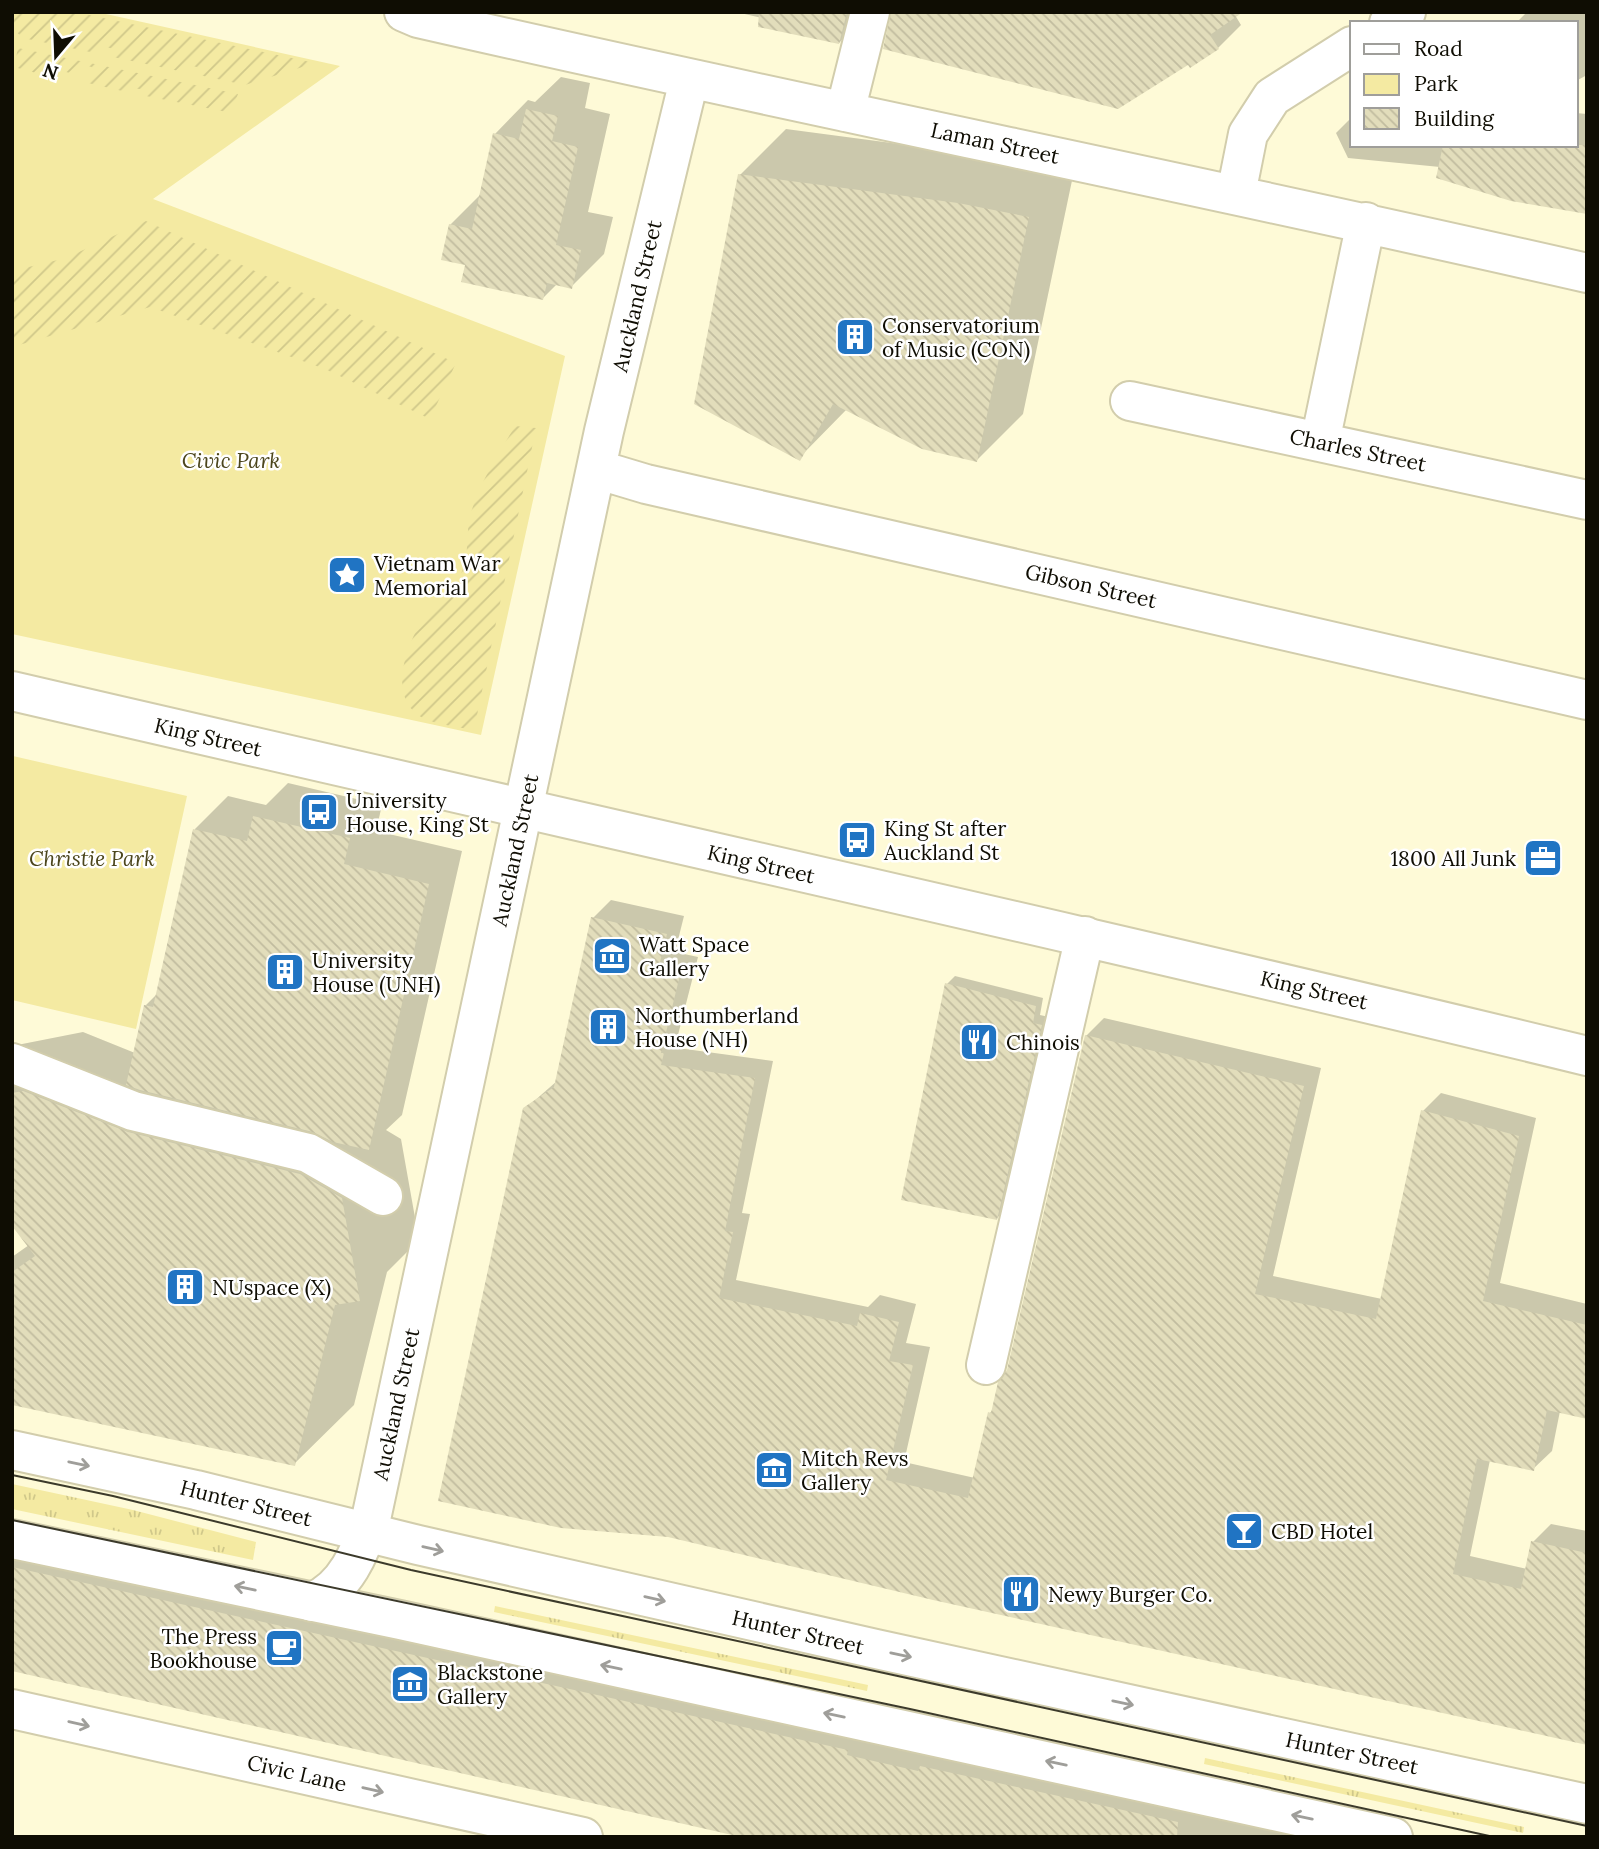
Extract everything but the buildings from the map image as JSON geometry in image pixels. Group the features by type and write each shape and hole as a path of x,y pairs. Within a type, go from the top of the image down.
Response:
{"street":[{"name":"Laman Street","path":"404,12 418,18 689,80 1236,194 1587,273"},
{"path":"845,111 870,12"},
{"path":"1236,194 1248,134 1272,97 1350,47"},
{"name":"Auckland Street","path":"312,1602 340,1583 352,1565 366,1533 381,1474 596,469 689,80"},
{"path":"1320,442 1366,222"},
{"name":"Charles Street","path":"1130,401 1587,500"},
{"name":"Gibson Street","path":"596,469 646,484 1587,700"},
{"name":"King Street","path":"12,691 524,808 592,826 1085,936 1587,1056"},
{"path":"986,1365 1085,936"},
{"name":"King Street","path":"1509,1038 1587,1068"},
{"path":"12,1063 133,1111 308,1153 383,1196"},
{"name":"Hunter Street","path":"12,1450 196,1490 366,1533 876,1649 1587,1804"},
{"path":"12,1539 1393,1837"},
{"name":"Civic Lane","path":"12,1709 583,1837"}],"green space":[{"name":"Civic Park","path":"12,12 97,12 340,66 153,199 565,356 481,735 12,634"},
{"path":"12,12 75,12 315,63 245,85 199,75 197,67 183,64 179,71 113,57 114,49 98,45 95,53 23,38 12,28"},
{"path":"18,48 238,94 233,107 227,112 146,96 147,90 132,88 131,93 88,83 92,67 81,65 79,75 53,69 51,77 14,67"},
{"path":"146,221 456,363 430,419 325,369 150,307 12,347 12,271 66,258"},
{"path":"515,426 536,428 474,730 437,723 418,715 408,705 403,692 404,663 422,620 463,569 470,516 478,492"},
{"name":"Christie Park","path":"13,756 187,796 136,1029 12,1000"},
{"path":"12,1484 133,1510 256,1542 253,1560 12,1509"},
{"path":"495,1606 868,1685 867,1691 494,1612"},
{"path":"1205,1758 1524,1827 1523,1833 1204,1764"}],"tram line":[{"path":"12,1475 113,1496 411,1570 1587,1826"},
{"path":"12,1520 910,1709 1494,1837"}],"place":[{"name":"Conservatorium of Music (CON)","path":"855,337"},
{"name":"Vietnam War Memorial","path":"347,575"},
{"name":"University House, King St","path":"319,812"},
{"name":"King St after Auckland St","path":"857,840"},
{"name":"1800 All Junk","path":"1543,858"},
{"name":"Watt Space Gallery","path":"612,956"},
{"name":"University House (UNH)","path":"285,972"},
{"name":"Northumberland House (NH)","path":"608,1027"},
{"name":"Chinois","path":"979,1042"},
{"name":"NUspace (X)","path":"185,1287"},
{"name":"Mitch Revs Gallery","path":"774,1470"},
{"name":"CBD Hotel","path":"1244,1531"},
{"name":"Newy Burger Co.","path":"1021,1594"},
{"name":"The Press Bookhouse","path":"284,1648"},
{"name":"Blackstone Gallery","path":"410,1684"}]}
